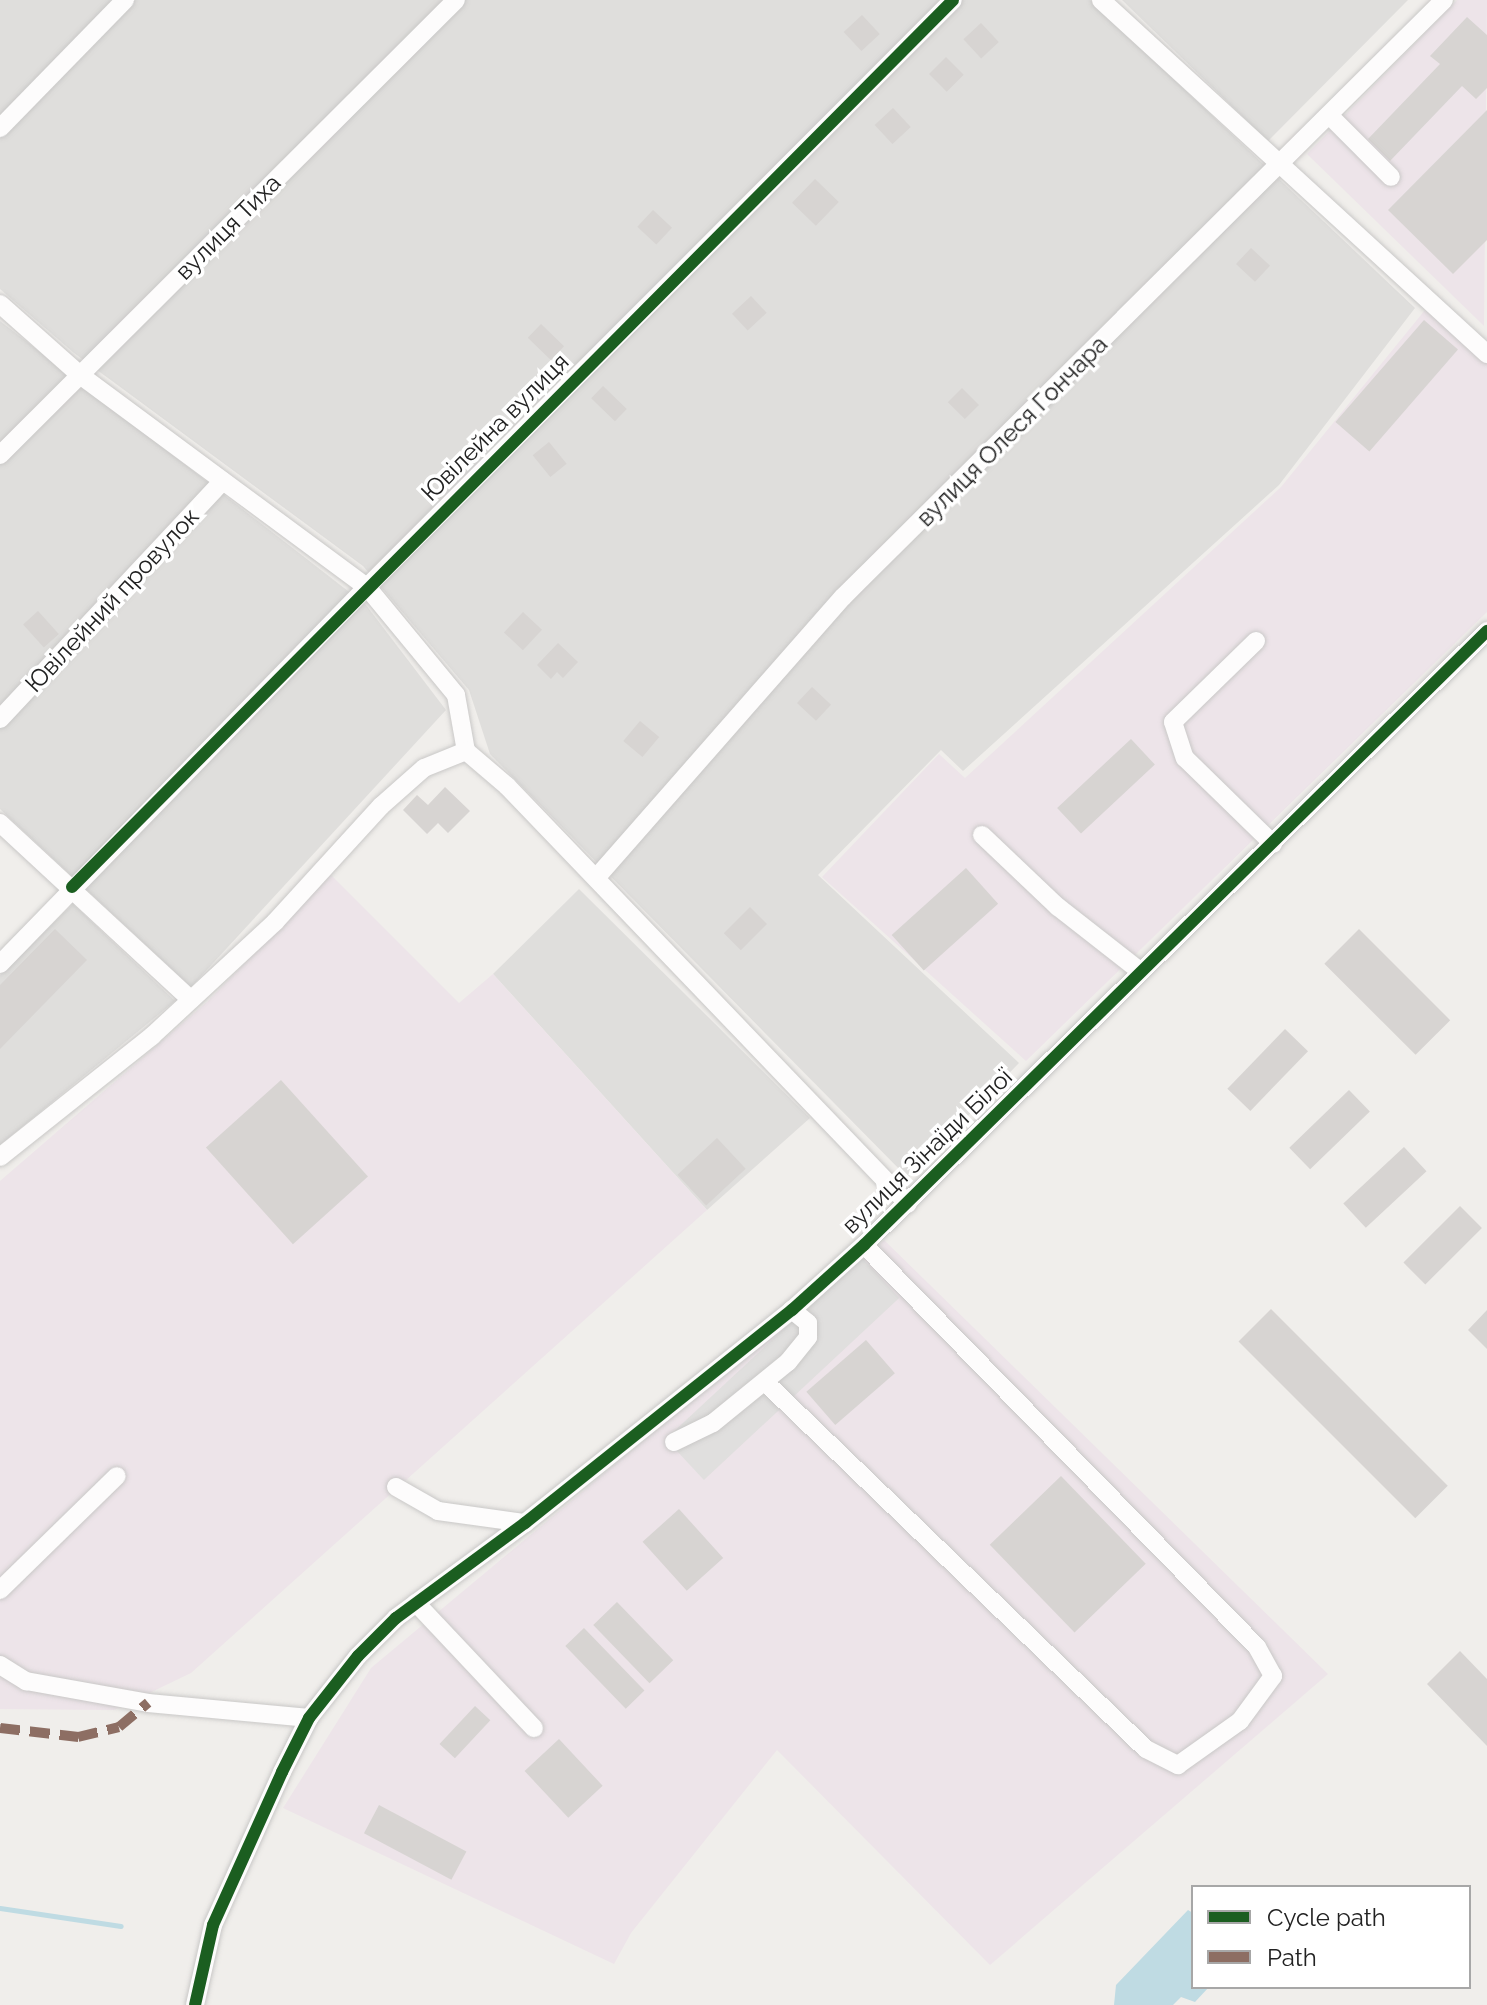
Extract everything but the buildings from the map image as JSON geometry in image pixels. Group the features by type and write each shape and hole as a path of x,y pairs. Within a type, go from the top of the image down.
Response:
{"street":[{"path":"0,128 125,0"},
{"name":"вулиця Тиха","path":"0,455 456,0"},
{"name":"Ювілейна вулиця","path":"0,964 367,587 953,0"},
{"path":"1101,0 1487,354"},
{"name":"вулиця Олеся Гончара","path":"596,878 843,597 1280,167 1444,0"},
{"path":"1330,116 1391,177"},
{"path":"0,304 80,375 367,587 456,695 466,751 424,768 381,806 275,922 191,1000 0,1157"},
{"name":"Ювілейний провулок","path":"0,719 223,481"},
{"name":"вулиця Зінаїди Білої","path":"195,2005 213,1925 309,1718 358,1656 416,1603 525,1523 792,1310 864,1245 1487,631"},
{"path":"1256,641 1173,722 1185,758 1273,844"},
{"name":"вулиця Зінаїди Білої","path":"466,751 507,786 908,1204"},
{"path":"0,823 191,1000"},
{"path":"982,835 1058,907 1140,971"},
{"path":"765,1382 1146,1749 1178,1765 1240,1721 1273,1676 1257,1647 864,1245"},
{"path":"674,1442 713,1423 765,1382 808,1337 808,1323 792,1310"},
{"path":"0,1590 117,1476"},
{"path":"396,1487 438,1511 525,1523"},
{"path":"416,1603 534,1728"},
{"path":"0,1665 26,1681 148,1703 309,1718"}],"shaded area":[{"path":"0,0 1090,0 1415,308 1279,485 963,771 941,750 818,875 1019,1063 908,1178 490,754 469,690 363,566 74,353 0,289"},
{"path":"1122,0 1408,0 1268,141"},
{"path":"1457,0 1487,0 1484,326 1307,154"},
{"path":"1425,310 1487,361 1487,612 1026,1061 822,877 939,754 965,778 1281,487"},
{"path":"0,321 366,605 446,710 191,987 0,809"},
{"path":"331,875 459,1003 493,974 707,1210 191,1673 114,1710 0,1709 0,1181 207,1002"},
{"path":"579,889 810,1118 707,1210 493,974"},
{"path":"73,904 175,1001 0,1145 0,975"},
{"path":"884,1240 1328,1674 990,1965 777,1750 631,1933 614,1964 283,1808 371,1668"},
{"path":"861,1257 899,1298 704,1480 666,1439"}],"water":[{"path":"1188,1910 1191,1912 1191,1989 1207,1989 1195,2002 1181,1997 1173,2005 1114,2005 1116,1985"}],"waterway":[{"path":"0,1908 121,1926"}],"marked path":[{"path":"0,1728 78,1737 119,1727 148,1703"}],"cycle path":[{"path":"72,887 953,0"},
{"path":"195,2005 213,1925 282,1772 309,1718 358,1656 396,1618 525,1523 792,1310 864,1245 1487,631"}]}
